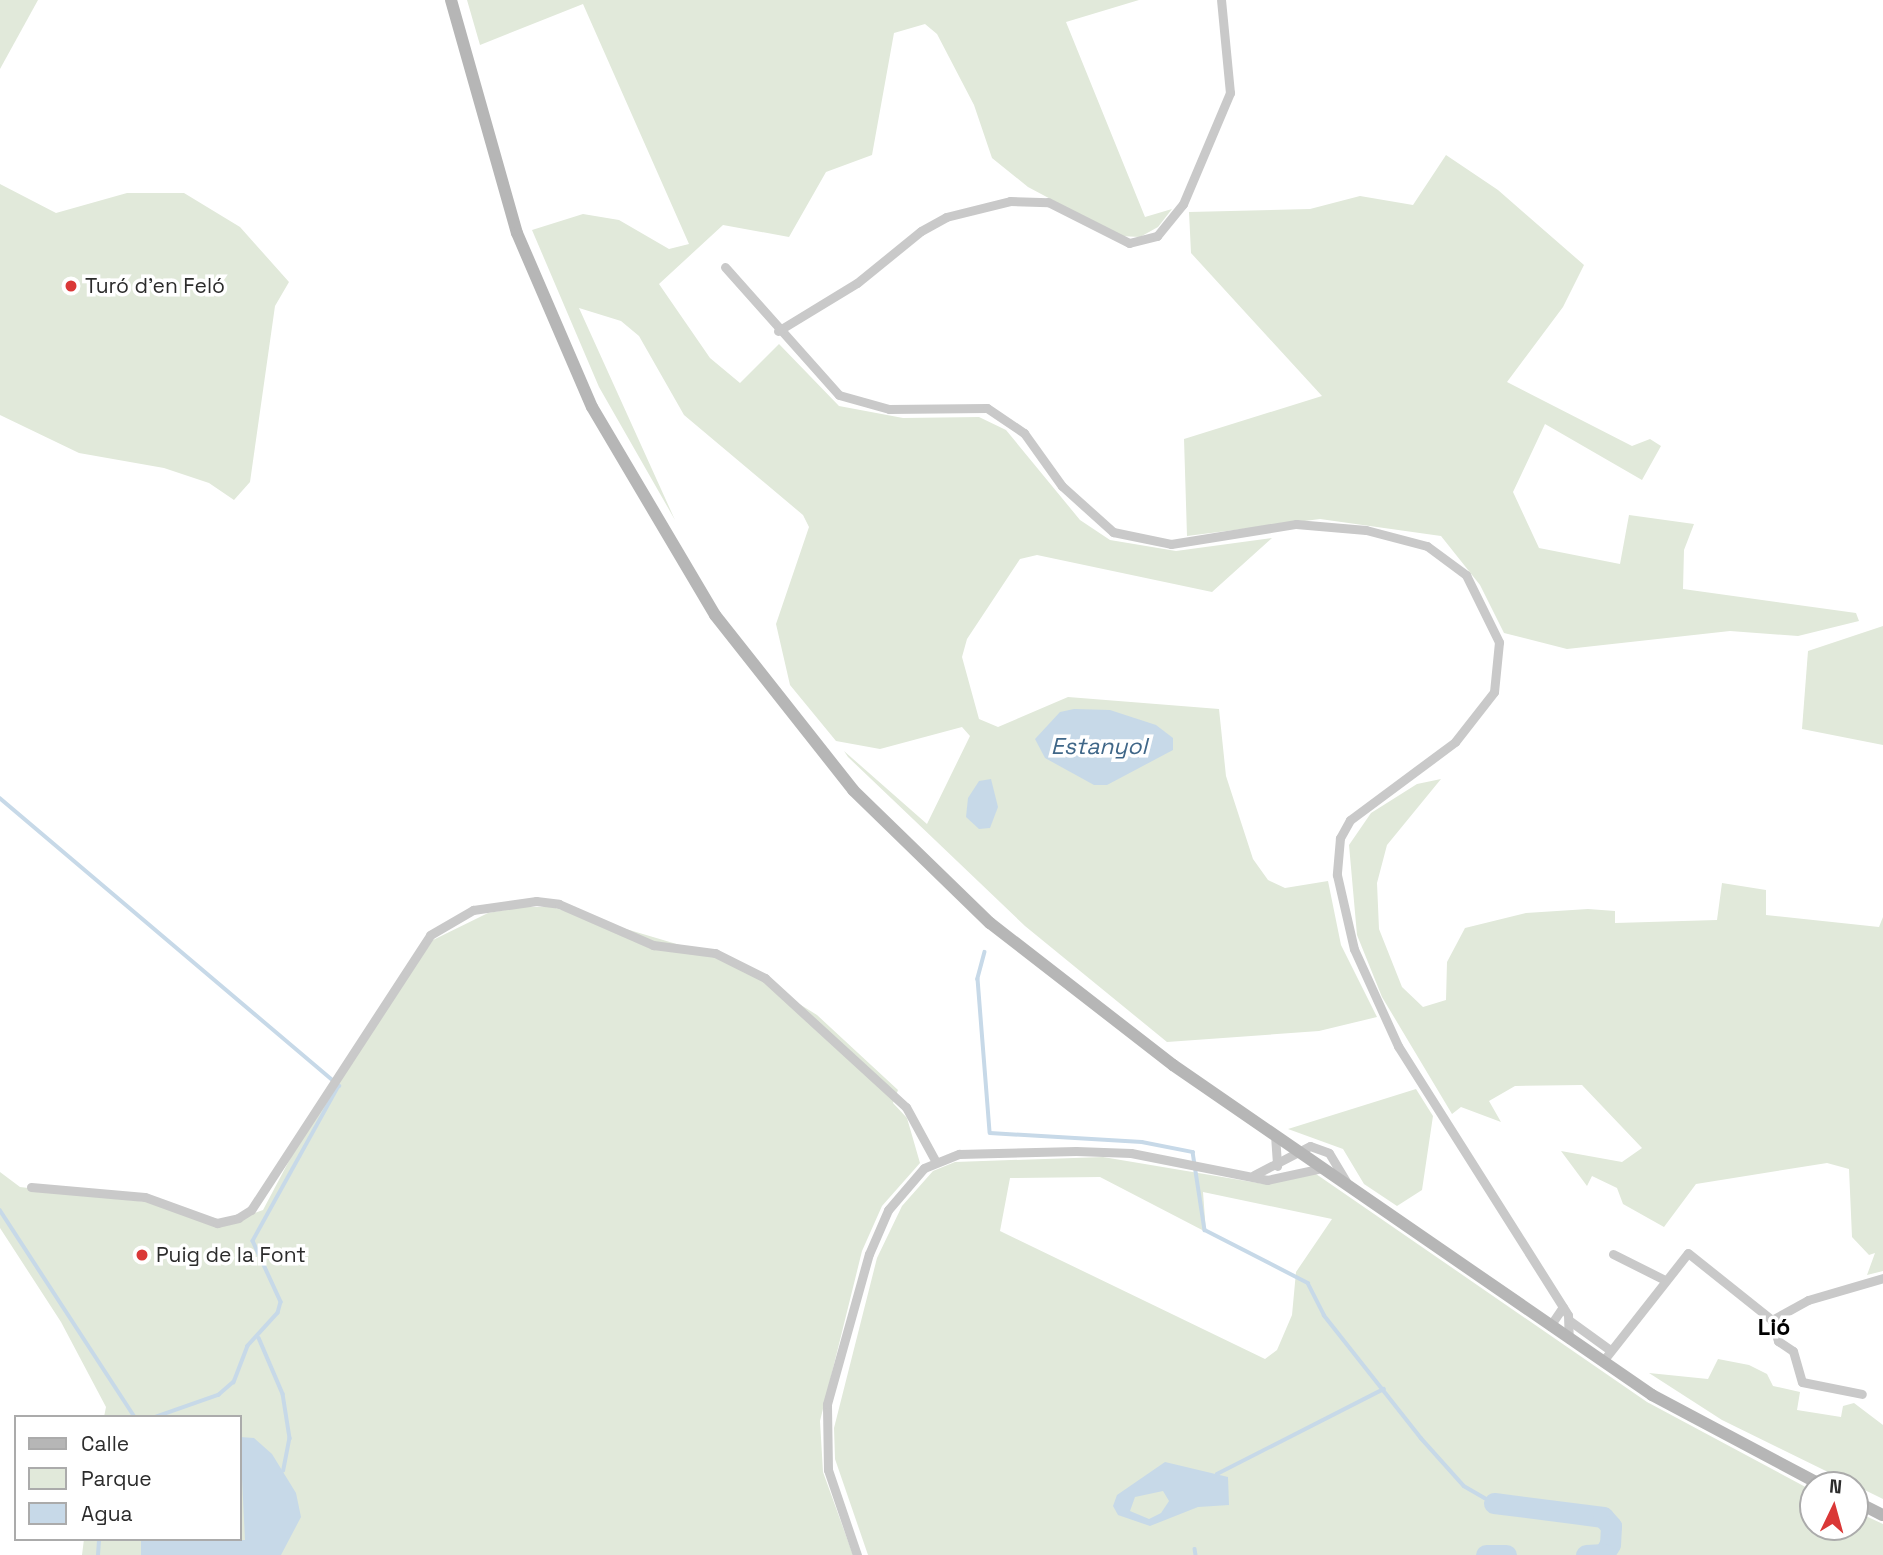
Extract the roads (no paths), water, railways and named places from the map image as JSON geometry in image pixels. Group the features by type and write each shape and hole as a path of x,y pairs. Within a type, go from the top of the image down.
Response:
{"main road":[{"path":"451,0 493,160 550,316 635,488 729,636 853,790 981,915 1090,1004 1569,1339 1606,1356 1700,1424 1799,1474"}],"street":[{"path":"778,331 857,283 930,226 1010,201 1048,202 1122,242 1157,236 1183,204 1230,93 1221,0"},
{"path":"725,267 823,381 859,404 961,405 1007,418 1062,486 1113,532 1171,544 1296,524 1366,530 1427,546 1466,575 1499,642 1494,692 1455,742 1350,820 1340,838 1337,875 1354,949 1398,1046 1570,1321 1606,1356 1688,1253 1772,1320 1778,1340 1793,1351 1802,1382 1862,1394"},
{"path":"31,1187 145,1197 217,1223 238,1218 251,1210 430,935 473,910 536,901 584,914 653,945 715,953 765,978 906,1107 936,1162"},
{"path":"1275,1135 1277,1166"},
{"path":"1249,1177 1277,1166 1297,1151 1310,1146 1329,1153 1349,1186"},
{"path":"857,1555 828,1469 827,1404 878,1230 910,1181 936,1162 975,1152 1106,1151 1267,1180 1292,1172 1322,1168"},
{"path":"1292,1172 1297,1151"},
{"path":"1613,1254 1665,1280"},
{"path":"1772,1320 1808,1300 1883,1278"},
{"path":"1550,1325 1563,1307"},
{"path":"1569,1339 1570,1321"}],"water":[{"name":"Estanyol","path":"1074,709 1110,710 1156,725 1173,738 1173,750 1107,785 1094,785 1045,758 1035,739 1060,712"},
{"name":"Estanyol","path":"991,779 998,807 990,828 979,829 966,817 968,798 979,781"},
{"path":"242,1437 254,1438 272,1454 296,1493 301,1517 281,1555 141,1555 141,1541 245,1540"},
{"path":"1165,1462 1228,1477 1229,1505 1198,1507 1150,1526 1118,1515 1113,1506 1117,1495","holes":["1163,1491 1169,1501 1161,1513 1149,1519 1130,1511 1135,1497"]}],"waterway":[{"path":"0,798 339,1086 253,1241 281,1302 278,1313 248,1346 234,1382 219,1395 163,1415"},
{"path":"985,952 978,979 990,1133 1142,1142 1193,1152 1205,1230 1308,1283 1324,1315 1421,1438 1464,1486 1494,1503"},
{"path":"0,1210 134,1415"},
{"path":"259,1338 283,1394 290,1438 284,1470"},
{"path":"1217,1474 1384,1389"},
{"path":"1494,1503 1603,1517 1611,1526 1610,1544 1604,1554 1586,1555"},
{"path":"98,1555 99,1541"},
{"path":"1195,1549 1196,1555"},
{"path":"1486,1555 1506,1555"}],"place":[{"name":"Turó d'en Feló","path":"71,286"},
{"name":"Puig de la Font","path":"142,1255"}],"district":[{"name":"Lió","path":"1774,1327"}]}
